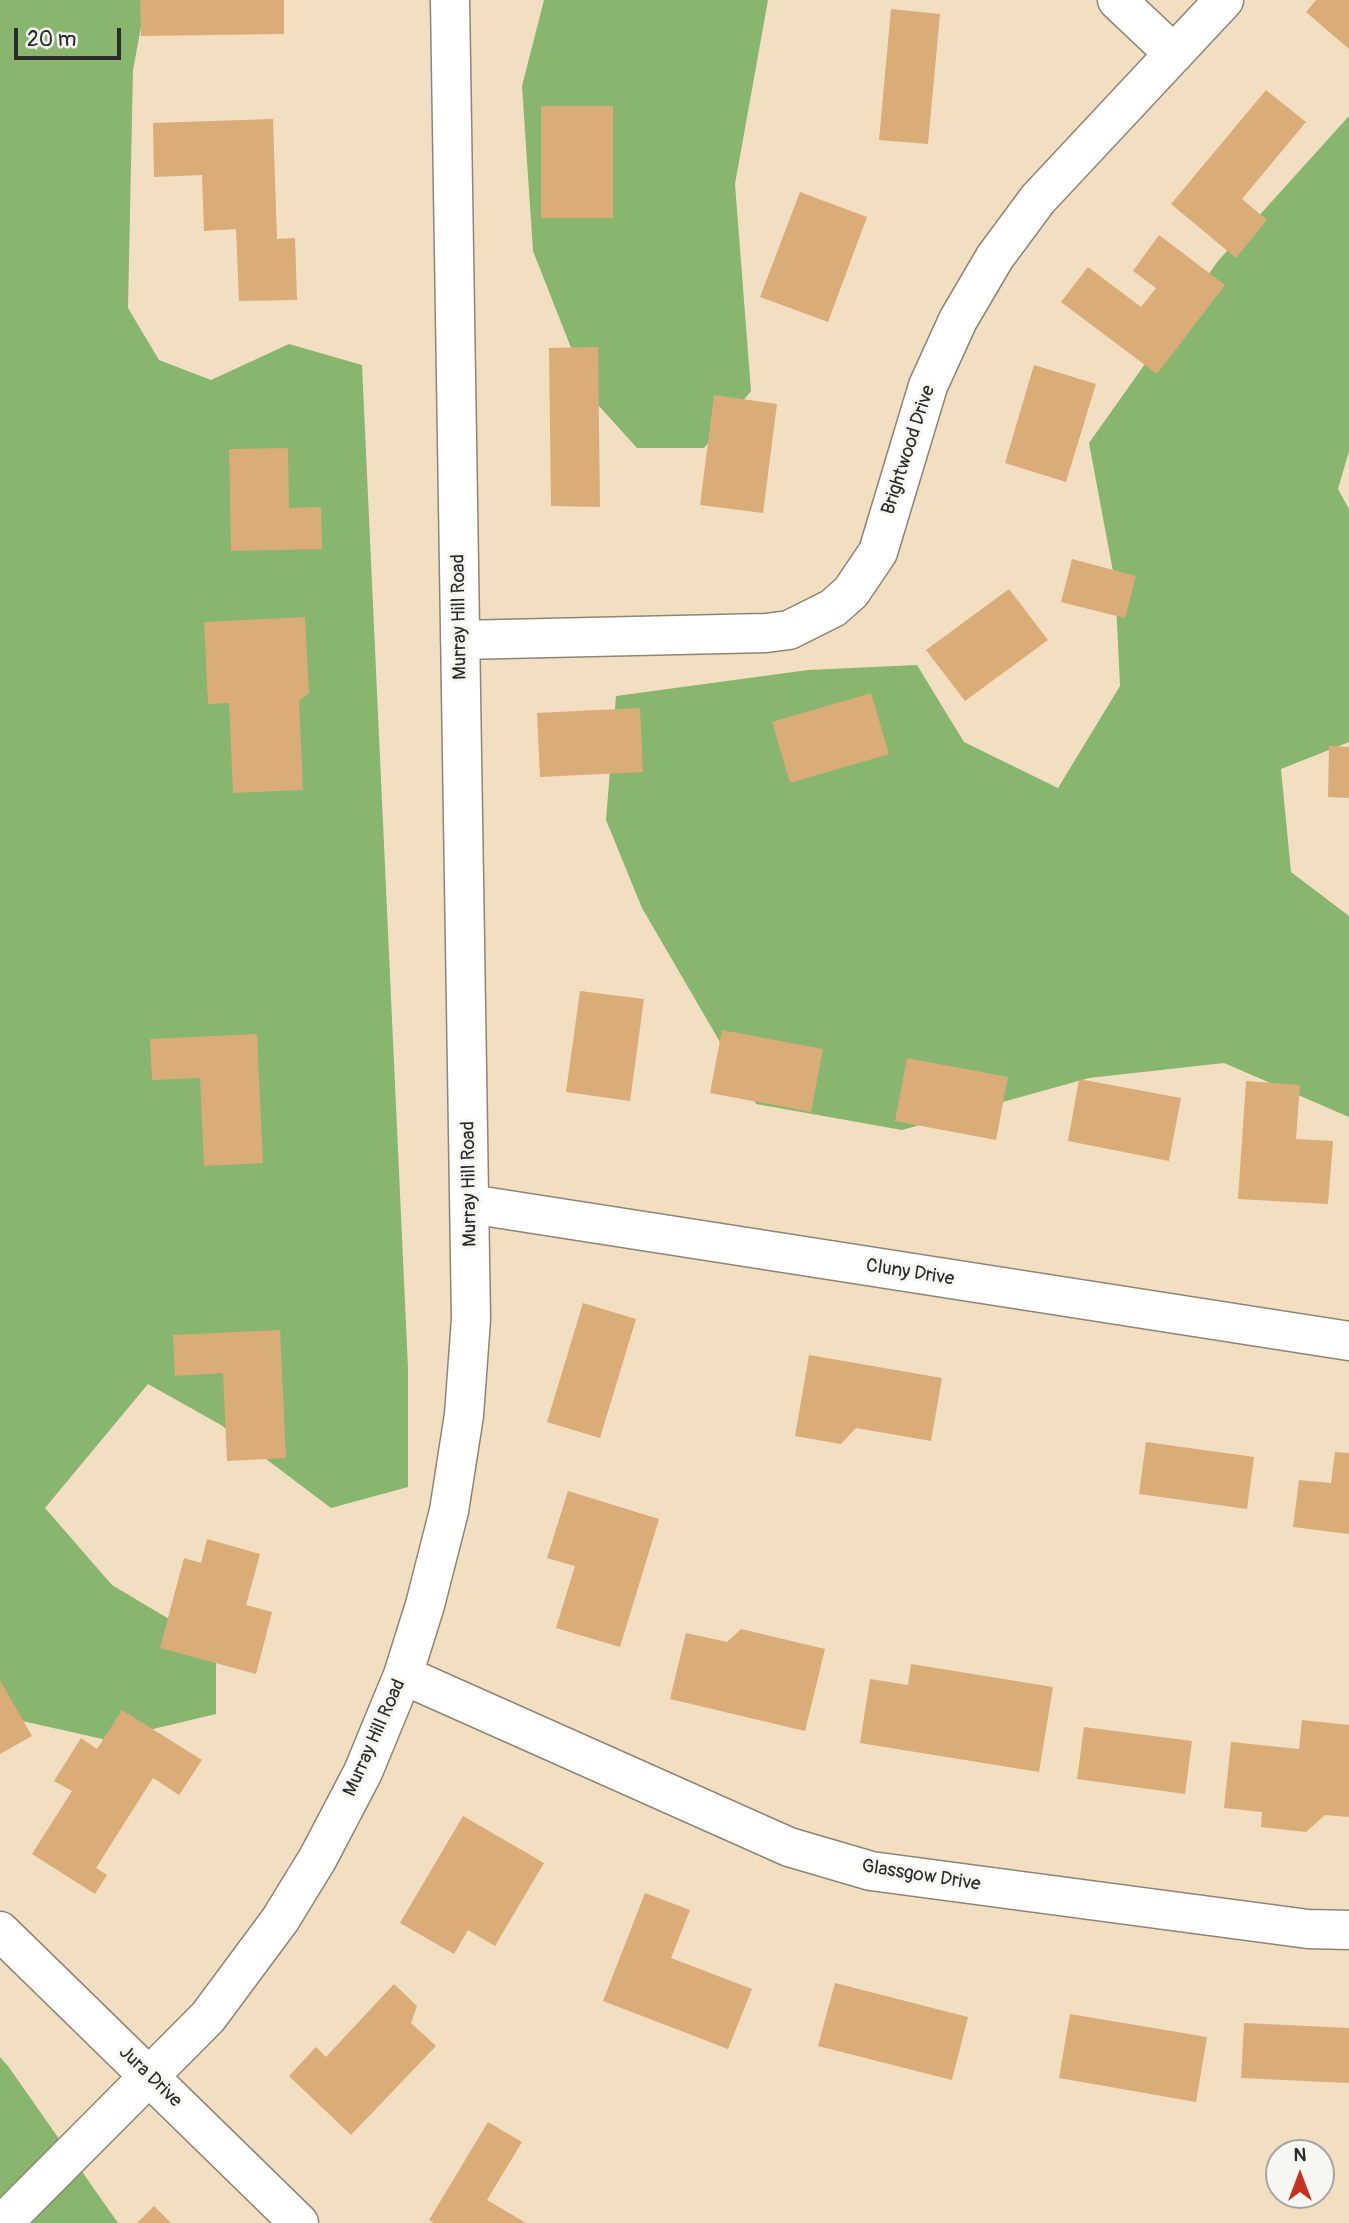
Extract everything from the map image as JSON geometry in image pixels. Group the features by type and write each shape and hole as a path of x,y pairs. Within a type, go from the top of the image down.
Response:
{"street":[{"name":"Murray Hill Road","path":"3,2223 208,2017 280,1920 318,1858 363,1772 403,1675 425,1605 449,1511 464,1415 471,1319 450,0"},
{"path":"1117,0 1174,54"},
{"name":"Brightwood Drive","path":"460,640 766,633 789,630 833,608 851,592 878,551 928,386 958,320 995,257 1038,199 1224,0"},
{"name":"Cluny Drive","path":"470,1204 1349,1341"},
{"name":"Glassgow Drive","path":"403,1675 789,1847 871,1871 1307,1929 1349,1930"},
{"name":"Jura Drive","path":"0,1931 299,2223"}],"green space":[{"path":"0,0 146,0 133,70 128,308 159,360 211,380 289,344 362,365 408,1368 408,1487 331,1508 221,1425 148,1384 45,1508 112,1585 216,1647 216,1714 107,1740 0,1716"},
{"path":"544,0 768,0 735,184 751,391 704,448 637,448 590,396 533,251 522,86"},
{"path":"1349,116 1349,451 1338,489 1349,509 1349,742 1281,769 1291,872 1349,916 1349,1117 1224,1063 1089,1078 902,1130 756,1104 642,908 606,820 616,696 808,670 917,665 964,742 1058,788 1120,686 1115,582 1089,443 1218,261"},
{"path":"0,2057 8,2066 118,2223 0,2223"}],"building":[{"path":"140,0 284,0 284,34 141,36"},
{"path":"1316,0 1349,0 1349,49 1306,12"},
{"path":"891,9 940,14 928,144 879,140"},
{"path":"1266,90 1306,122 1242,199 1267,220 1236,258 1171,204"},
{"path":"541,106 613,106 613,218 541,218"},
{"path":"273,119 277,239 295,238 297,300 239,301 236,229 204,231 202,175 154,177 153,123"},
{"path":"800,192 867,217 828,322 760,297"},
{"path":"1159,235 1225,285 1157,374 1061,302 1088,267 1141,307 1156,288 1133,271"},
{"path":"598,347 600,507 551,506 549,348"},
{"path":"1034,365 1096,384 1066,482 1005,463"},
{"path":"714,395 777,404 763,513 700,505"},
{"path":"288,448 289,508 321,507 322,549 231,551 229,449"},
{"path":"1072,559 1136,576 1125,618 1061,602"},
{"path":"1009,589 1048,640 965,701 926,650"},
{"path":"305,617 309,693 299,701 303,790 233,793 229,703 208,704 204,622"},
{"path":"871,693 889,754 790,783 772,722"},
{"path":"640,708 643,772 540,777 537,713"},
{"path":"1329,746 1349,747 1349,798 1328,797"},
{"path":"580,991 644,999 630,1101 566,1092"},
{"path":"722,1030 823,1049 811,1112 710,1093"},
{"path":"257,1034 263,1163 204,1166 200,1078 152,1080 150,1039"},
{"path":"907,1058 1008,1077 996,1140 895,1121"},
{"path":"1079,1079 1181,1098 1169,1161 1068,1141"},
{"path":"1246,1081 1300,1085 1296,1139 1333,1141 1328,1204 1238,1199"},
{"path":"583,1303 636,1319 600,1438 547,1422"},
{"path":"280,1330 286,1458 227,1461 223,1373 175,1376 173,1335"},
{"path":"809,1355 942,1378 931,1441 856,1428 841,1444 795,1436"},
{"path":"1146,1442 1254,1457 1247,1509 1139,1494"},
{"path":"1335,1452 1349,1453 1349,1534 1293,1527 1299,1480 1331,1483"},
{"path":"568,1491 659,1519 620,1647 556,1628 575,1566 547,1558"},
{"path":"207,1539 260,1554 246,1605 272,1612 256,1674 160,1648 184,1558 201,1563"},
{"path":"741,1629 825,1649 805,1731 670,1699 686,1633 727,1642"},
{"path":"911,1664 1053,1687 1039,1772 860,1743 870,1679 908,1685"},
{"path":"0,1680 32,1736 0,1754"},
{"path":"122,1710 202,1760 179,1795 153,1778 96,1868 107,1875 95,1894 32,1854 72,1791 54,1781 81,1738 97,1749"},
{"path":"1302,1720 1349,1725 1349,1817 1325,1815 1306,1832 1261,1827 1262,1812 1224,1808 1231,1742 1299,1749"},
{"path":"1084,1727 1192,1741 1185,1794 1077,1779"},
{"path":"463,1816 544,1863 495,1946 468,1930 454,1954 400,1923"},
{"path":"645,1893 690,1910 671,1958 752,1989 728,2049 603,2001"},
{"path":"835,1983 968,2017 952,2080 818,2046"},
{"path":"394,1984 417,2006 411,2023 436,2046 351,2135 289,2076 316,2047 326,2057"},
{"path":"1070,2014 1207,2037 1196,2102 1059,2078"},
{"path":"1244,2023 1349,2028 1349,2083 1241,2078"},
{"path":"488,2122 522,2142 487,2200 526,2223 434,2223 429,2220"},
{"path":"154,2206 171,2223 137,2223"}]}
